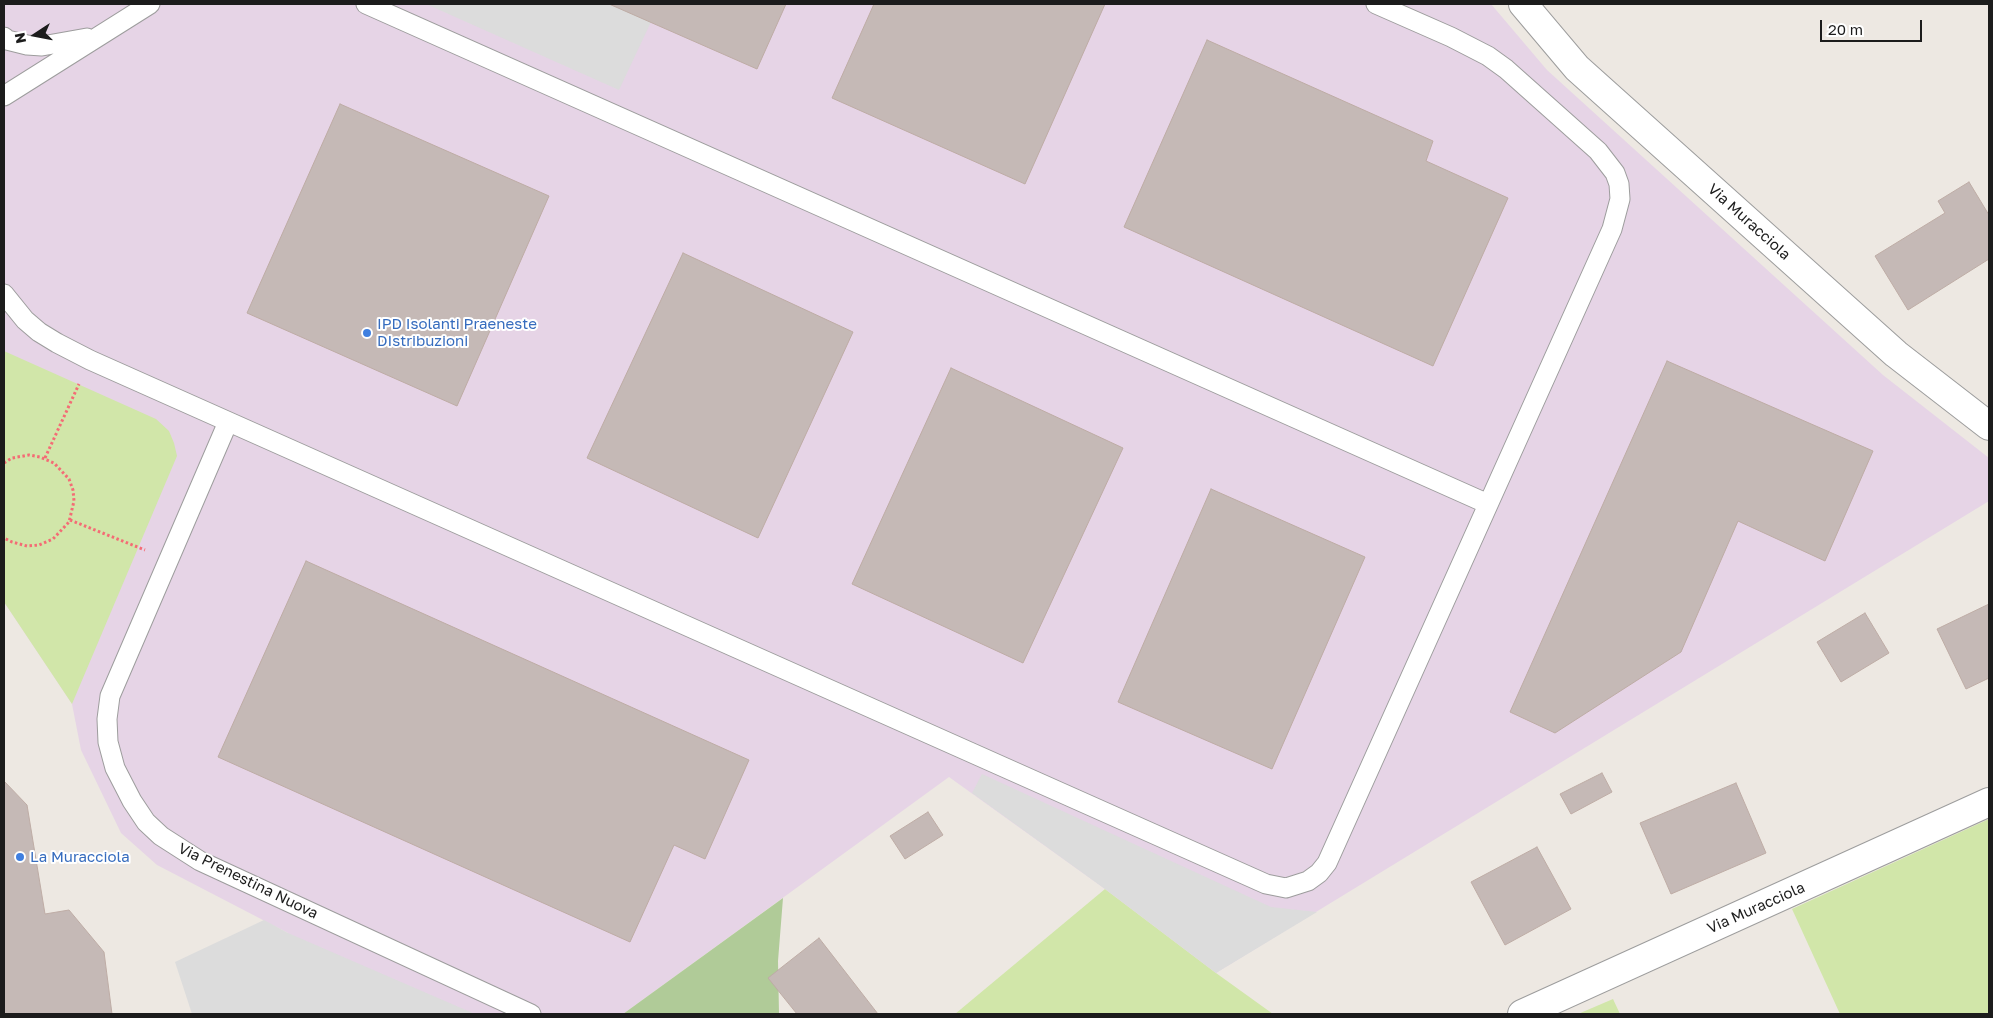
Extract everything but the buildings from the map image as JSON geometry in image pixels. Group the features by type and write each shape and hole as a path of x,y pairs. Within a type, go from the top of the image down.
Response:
{"street":[{"name":"Via Muracciola","path":"1523,4 1577,68 1896,354 1989,426"},
{"name":"Via Muracciola","path":"1522,1014 1989,802"}],"lane":[{"path":"4,96 150,4"},
{"path":"366,4 1488,504"},
{"path":"4,294 19,314 39,332 57,344 90,360 1266,884 1286,888 1308,881 1319,873 1327,862 1612,229 1620,200 1619,184 1615,173 1598,151 1523,82 1488,56 1451,37 1376,4"},
{"path":"4,37 7,40 27,45 42,46 82,40 107,31"},
{"name":"Via Prenestina Nuova","path":"228,422 110,696 107,719 108,742 115,768 132,801 146,822 161,836 200,861 531,1014"}],"path":[{"path":"45,458 90,360"},
{"path":"4,461 25,456 45,458 57,465 69,479 74,495 74,506 70,520 58,536 40,545 27,546 4,538"},
{"path":"70,520 169,560"}],"shaded area":[{"path":"4,4 1491,4 1547,70 1883,375 1989,458 1989,501 1216,973 1105,889 949,777 623,1014 333,1014 288,933 157,865 121,833 81,750 72,704 4,602"},
{"path":"426,4 609,4 651,22 619,90"},
{"path":"982,774 1271,907 1317,912 1216,973 1105,889 972,793"},
{"path":"264,920 288,933 475,1014 192,1014 175,962"}],"green space":[{"path":"4,351 156,419 169,431 177,456 72,704 4,602"},
{"path":"1989,819 1989,1014 1840,1014 1792,909"},
{"path":"1105,889 1216,973 1273,1014 955,1014"},
{"path":"783,898 778,961 779,1014 623,1014"},
{"path":"1613,999 1620,1014 1578,1014"}],"place":[{"name":"IPD Isolanti Praeneste DIstribuzioni","path":"367,333"},
{"name":"La Muracciola","path":"20,857"}]}
